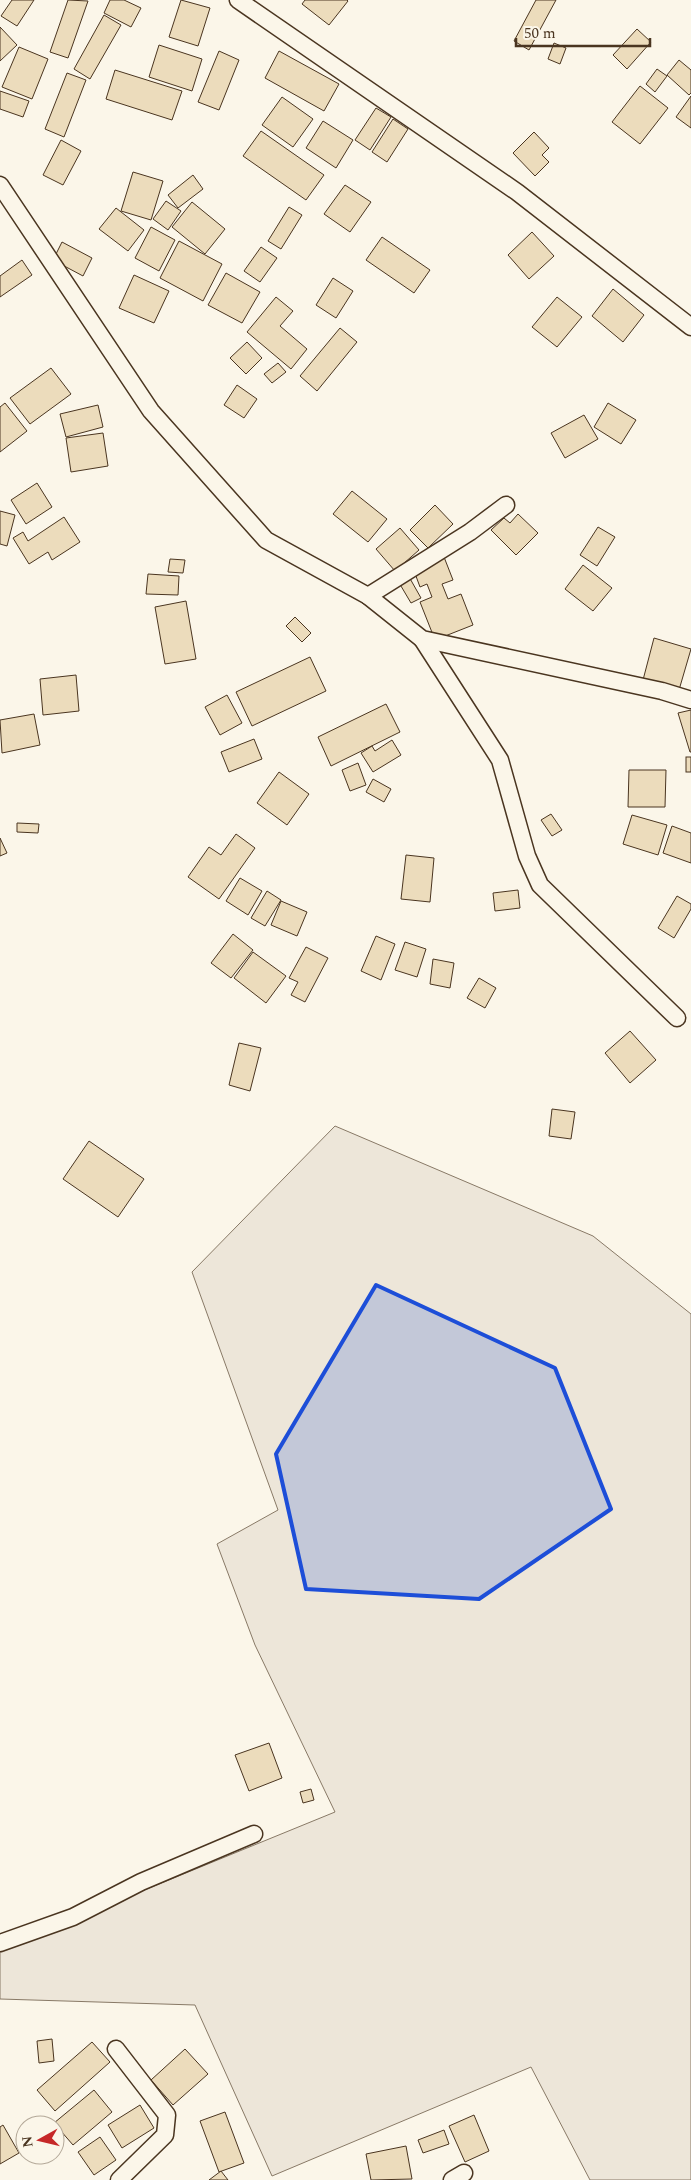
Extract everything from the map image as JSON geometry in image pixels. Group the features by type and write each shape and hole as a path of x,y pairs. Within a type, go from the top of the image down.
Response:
{"street":[{"path":"238,0 517,192 691,327"},
{"path":"0,185 151,411 266,540 368,596 422,639 500,760 526,856 540,885 676,1018"},
{"path":"368,596 470,532 506,505"},
{"path":"422,639 662,691 691,700"},
{"path":"0,1943 73,1917 141,1882 254,1834"},
{"path":"116,2049 166,2115 164,2135 119,2180"}],"highlighted area":[{"path":"376,1285 555,1368 611,1509 479,1599 306,1589 276,1454"}],"shaded area":[{"path":"335,1126 593,1236 691,1314 691,2180 590,2180 531,2067 272,2176 195,2005 0,1999 0,1949 335,1812 255,1645 217,1544 278,1510 192,1272"}],"building":[{"path":"12,0 34,0 17,26 1,16"},
{"path":"68,0 88,1 68,58 50,52"},
{"path":"110,0 124,0 141,8 131,27 104,13"},
{"path":"181,0 210,8 198,46 169,37"},
{"path":"305,0 348,1 329,25 302,4"},
{"path":"536,0 556,0 529,50 514,41"},
{"path":"104,15 121,25 90,79 74,69"},
{"path":"0,27 17,45 0,61"},
{"path":"637,29 651,42 627,69 613,55"},
{"path":"554,43 566,48 560,64 548,59"},
{"path":"159,45 202,59 192,91 149,77"},
{"path":"19,47 48,59 32,99 2,87"},
{"path":"219,51 239,60 219,110 198,102"},
{"path":"279,51 339,84 324,111 265,78"},
{"path":"679,60 691,70 691,93 689,95 667,75"},
{"path":"657,69 667,76 655,92 646,84"},
{"path":"115,70 182,91 172,120 106,99"},
{"path":"67,73 86,80 64,137 45,129"},
{"path":"640,86 668,108 640,144 612,122"},
{"path":"0,91 29,101 23,117 0,109"},
{"path":"691,96 691,128 676,117"},
{"path":"282,97 313,119 293,147 262,125"},
{"path":"376,108 391,117 370,150 355,140"},
{"path":"393,119 408,129 387,162 372,152"},
{"path":"323,121 353,140 336,168 306,148"},
{"path":"261,131 324,175 306,200 243,156"},
{"path":"534,132 549,148 542,155 549,162 535,176 513,153"},
{"path":"61,140 81,151 63,185 43,175"},
{"path":"133,172 163,181 151,220 121,211"},
{"path":"193,175 203,189 178,208 168,195"},
{"path":"345,185 371,202 350,232 324,214"},
{"path":"166,201 181,211 168,230 153,219"},
{"path":"192,202 225,229 205,254 172,227"},
{"path":"289,207 302,215 281,249 268,241"},
{"path":"116,208 144,230 128,251 99,229"},
{"path":"151,227 175,240 159,271 135,258"},
{"path":"532,232 554,256 529,279 508,255"},
{"path":"382,237 430,270 414,293 366,260"},
{"path":"179,241 222,264 203,301 160,278"},
{"path":"62,242 92,258 83,276 53,260"},
{"path":"261,247 277,258 260,282 244,271"},
{"path":"22,260 32,275 0,297 0,276"},
{"path":"226,273 260,292 242,323 208,305"},
{"path":"134,275 169,291 154,323 119,308"},
{"path":"333,278 353,291 336,318 316,305"},
{"path":"613,289 644,315 623,342 592,316"},
{"path":"276,297 293,311 280,326 307,349 291,369 247,332"},
{"path":"557,297 582,317 557,347 532,327"},
{"path":"340,328 357,342 317,391 300,376"},
{"path":"247,342 262,358 246,374 230,358"},
{"path":"278,363 286,372 272,383 264,374"},
{"path":"51,368 71,394 30,424 10,398"},
{"path":"237,385 257,399 244,418 224,405"},
{"path":"5,403 27,431 0,452 0,407"},
{"path":"608,403 636,420 621,444 594,427"},
{"path":"98,405 103,427 66,437 60,414"},
{"path":"584,415 598,439 565,458 551,433"},
{"path":"103,433 108,466 71,472 66,438"},
{"path":"37,483 52,507 26,524 11,500"},
{"path":"352,491 387,519 368,542 333,514"},
{"path":"435,505 453,524 428,548 410,530"},
{"path":"0,511 15,515 7,546 0,544"},
{"path":"518,514 538,533 516,555 491,530 504,518 510,523"},
{"path":"64,517 80,542 52,560 48,552 29,564 13,538 23,532 28,541"},
{"path":"598,527 615,537 597,566 580,555"},
{"path":"400,528 419,550 395,571 376,549"},
{"path":"444,557 453,580 442,584 448,599 461,594 473,625 435,640 420,602 432,597 427,584 420,587 413,568"},
{"path":"170,559 185,560 183,573 168,572"},
{"path":"583,565 612,588 593,611 565,589"},
{"path":"148,574 179,576 178,595 146,594"},
{"path":"408,575 421,598 411,603 398,581"},
{"path":"186,601 196,659 165,664 155,607"},
{"path":"295,617 311,633 302,642 286,626"},
{"path":"654,638 691,649 679,690 643,680"},
{"path":"310,657 326,691 252,726 236,692"},
{"path":"76,675 79,711 43,715 40,679"},
{"path":"227,695 242,723 220,735 205,707"},
{"path":"386,704 400,732 331,766 318,737"},
{"path":"691,710 691,752 690,752 678,713"},
{"path":"34,714 40,745 2,753 0,720"},
{"path":"254,739 262,759 229,772 221,752"},
{"path":"392,740 401,755 373,772 361,753 372,746 375,751"},
{"path":"686,757 691,757 691,772 686,772"},
{"path":"358,763 366,785 350,791 342,770"},
{"path":"629,770 666,770 665,807 628,807"},
{"path":"279,772 309,794 287,825 257,803"},
{"path":"373,779 391,789 384,802 366,792"},
{"path":"551,814 562,830 552,836 541,820"},
{"path":"632,815 667,825 658,855 623,844"},
{"path":"17,823 39,824 38,833 17,832"},
{"path":"672,826 691,833 691,863 663,853"},
{"path":"236,834 255,848 219,899 188,877 209,847 221,855"},
{"path":"0,838 7,853 0,856"},
{"path":"406,855 434,858 430,902 401,899"},
{"path":"240,878 262,891 248,915 226,901"},
{"path":"518,890 520,908 495,911 493,893"},
{"path":"267,891 281,900 265,926 251,918"},
{"path":"677,896 691,904 691,909 674,938 658,928"},
{"path":"281,901 307,912 297,936 271,925"},
{"path":"233,934 253,950 231,978 211,963"},
{"path":"376,936 395,944 381,980 361,971"},
{"path":"405,942 426,949 417,977 395,970"},
{"path":"306,947 328,958 305,1002 291,995 298,982 289,978"},
{"path":"253,952 286,976 266,1003 234,978"},
{"path":"433,959 454,963 450,988 430,984"},
{"path":"479,978 496,988 485,1008 467,998"},
{"path":"630,1031 656,1060 630,1083 605,1053"},
{"path":"239,1043 261,1048 250,1091 229,1085"},
{"path":"552,1109 575,1112 571,1139 549,1136"},
{"path":"89,1141 144,1179 118,1217 63,1179"},
{"path":"269,1743 282,1778 249,1791 235,1755"},
{"path":"311,1789 314,1800 303,1803 300,1792"},
{"path":"52,2039 54,2061 39,2063 37,2041"},
{"path":"92,2042 110,2062 55,2111 37,2090"},
{"path":"185,2049 208,2074 173,2105 151,2080"},
{"path":"94,2090 112,2112 73,2145 65,2136 64,2115"},
{"path":"140,2105 154,2128 122,2148 108,2125"},
{"path":"225,2112 244,2163 219,2172 200,2121"},
{"path":"474,2115 489,2151 465,2162 449,2126"},
{"path":"3,2125 15,2146 15,2155 0,2164 0,2127"},
{"path":"444,2130 449,2144 423,2153 418,2140"},
{"path":"100,2137 116,2160 94,2175 78,2152"},
{"path":"406,2146 412,2179 371,2180 366,2154"},
{"path":"221,2171 228,2180 209,2180"}]}
